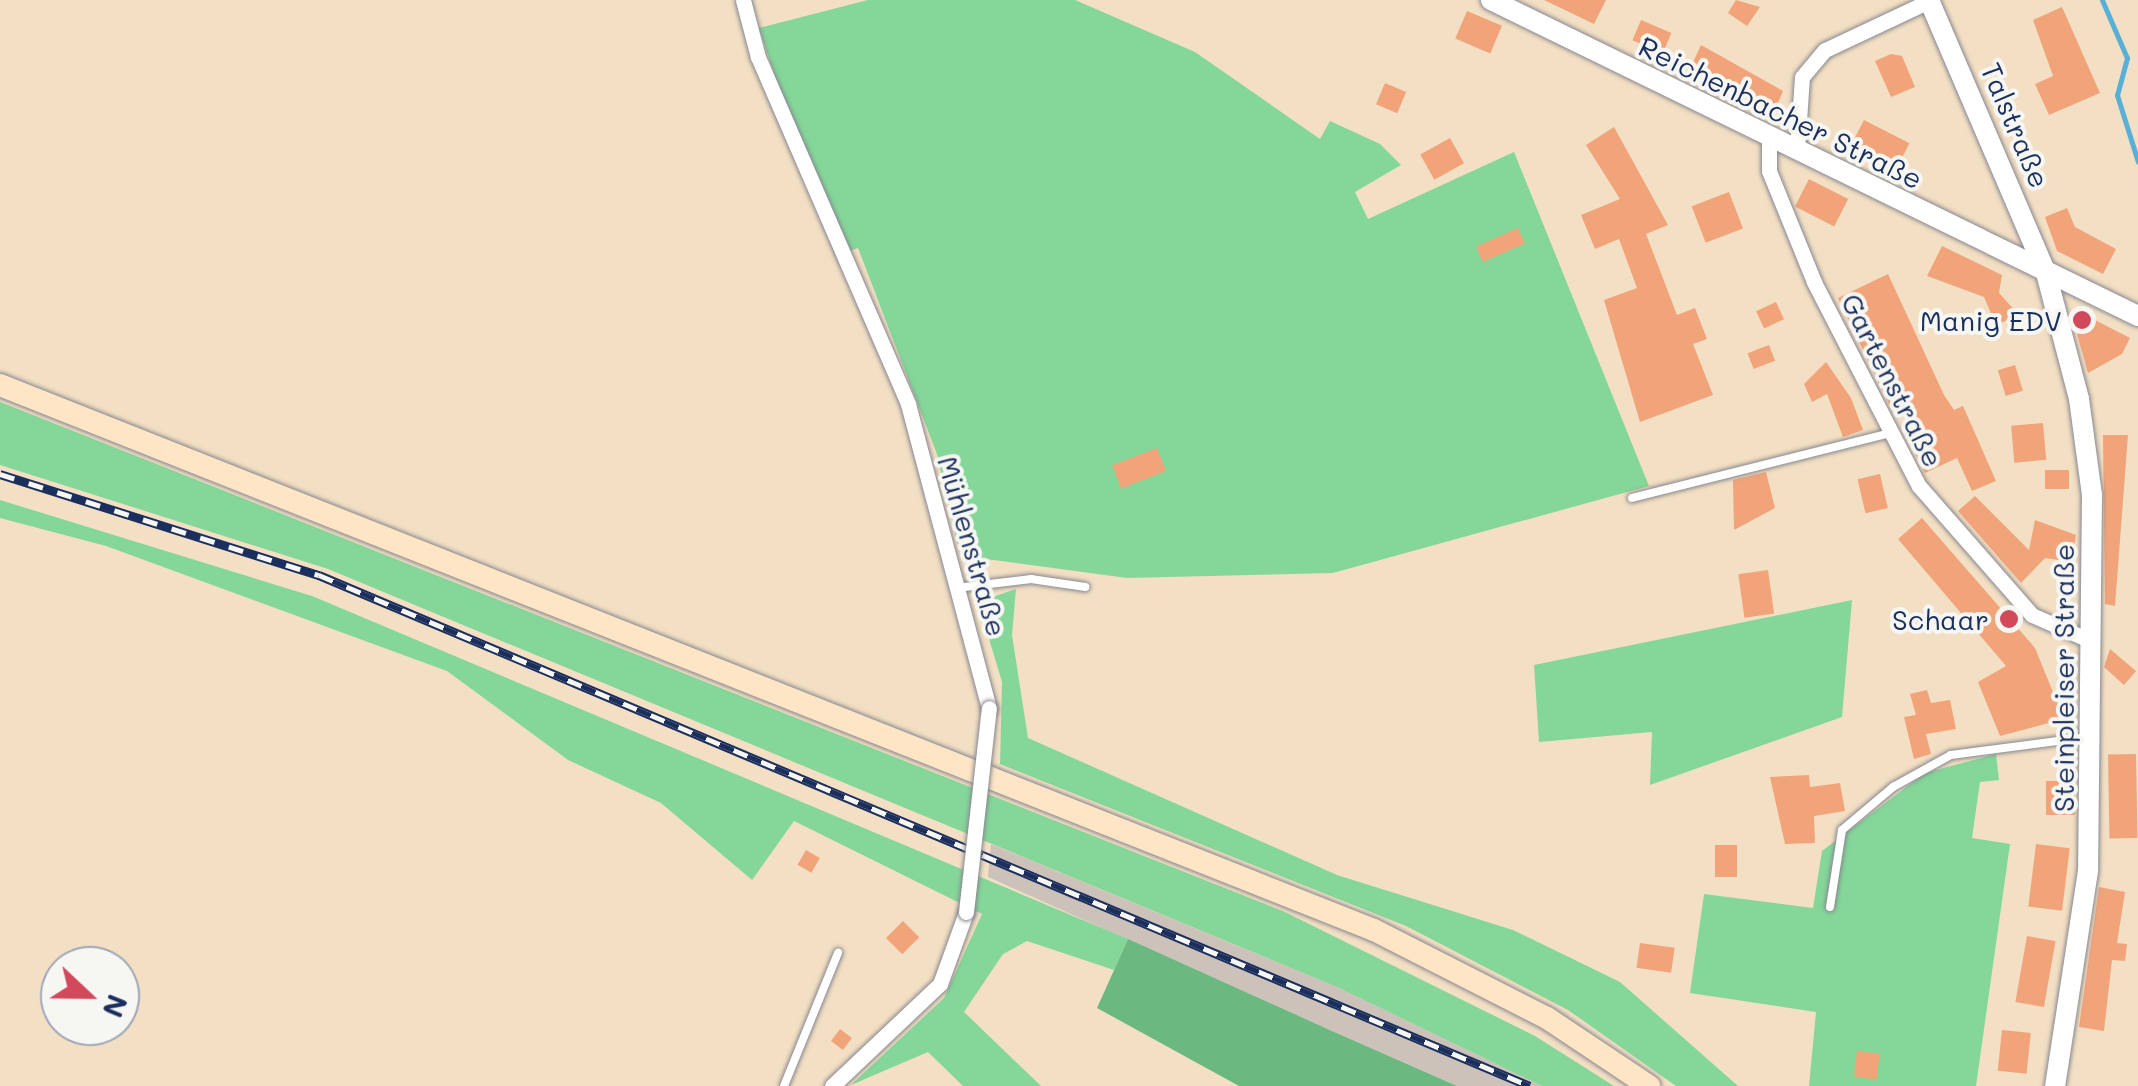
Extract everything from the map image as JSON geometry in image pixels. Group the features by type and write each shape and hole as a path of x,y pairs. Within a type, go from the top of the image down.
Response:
{"main road":[{"path":"0,386 1374,930 1548,1018 1649,1086"}],"street":[{"name":"Mühlenstraße","path":"742,0 758,57 908,404 988,708 966,912 940,984 832,1086"},
{"name":"Reichenbacher Straße","path":"1491,0 2138,316"},
{"name":"Talstraße","path":"1797,150 1802,77 1825,50 1929,0 2046,273"},
{"name":"Gartenstraße","path":"1769,138 1769,171 1886,434 1919,486 2032,615 2087,639"},
{"name":"Steinpleiser Straße","path":"2046,273 2092,495 2087,639 2088,871 2055,1086"}],"lane":[{"path":"1632,498 1886,434"},
{"path":"956,588 1031,578 1085,587"},
{"path":"1830,908 1842,830 1892,787 1951,755 2087,737"},
{"path":"784,1086 838,953"}],"shaded area":[{"path":"991,844 1337,987 1542,1086 1457,1086 988,877"}],"green space":[{"path":"868,0 1075,0 1195,52 1320,139 1330,121 1380,144 1401,165 1355,192 1368,219 1514,152 1649,486 1333,573 1127,578 971,557 957,543 937,454 858,248 835,256 759,28"},
{"path":"0,402 1285,912 1535,1036 1614,1086 1542,1086 1337,987 328,569 0,465"},
{"path":"0,500 312,596 1128,939 1114,970 1027,941 1003,954 964,1012 1041,1086 963,1086 928,1052 851,1085 944,998 982,914 794,821 752,880 661,803 568,760 447,671 106,546 0,518"},
{"path":"1016,589 1012,635 1028,738 1337,875 1513,930 1620,982 1738,1086 1676,1086 1568,1010 1406,926 1000,764 1002,682 978,602"},
{"path":"1852,600 1842,717 1650,785 1652,732 1539,742 1534,665"},
{"path":"1996,754 1999,780 1980,782 1972,838 2010,844 1976,1086 1809,1086 1816,1012 1690,993 1704,894 1813,908 1822,851 1925,773"},
{"path":"1128,939 1457,1086 1239,1086 1097,1008"}],"building":[{"path":"1544,0 1606,0 1594,24"},
{"path":"1736,0 1760,7 1747,26 1728,13"},
{"path":"2062,7 2100,93 2049,115 2035,84 2053,76 2033,20"},
{"path":"1467,11 1502,26 1490,53 1455,39"},
{"path":"1641,20 1671,33 1663,53 1632,40"},
{"path":"1701,45 1783,91 1774,112 1690,69"},
{"path":"1891,54 1902,56 1915,87 1891,97 1875,61"},
{"path":"1385,83 1406,92 1397,113 1376,104"},
{"path":"1864,120 1909,143 1896,170 1850,147"},
{"path":"1614,127 1668,225 1646,234 1677,315 1695,308 1707,339 1693,344 1713,395 1640,422 1604,300 1637,288 1619,239 1595,249 1581,215 1620,199 1586,145"},
{"path":"1450,138 1464,163 1434,180 1420,154"},
{"path":"1809,179 1848,199 1834,227 1795,207"},
{"path":"1729,192 1743,228 1706,243 1692,206"},
{"path":"2067,208 2075,227 2116,249 2103,274 2057,251 2045,217"},
{"path":"1518,228 1525,244 1483,262 1476,247"},
{"path":"1942,246 2002,275 1999,293 2019,315 1996,325 1984,297 1927,276"},
{"path":"1888,274 1944,395 1954,410 1963,406 1996,481 1972,491 1957,458 1925,473 1910,443 1924,436 1907,398 1890,406 1838,298"},
{"path":"1776,302 1784,319 1764,329 1756,311"},
{"path":"2095,320 2130,338 2122,354 2088,373 2077,334"},
{"path":"1769,345 1775,361 1754,369 1748,353"},
{"path":"1826,362 1851,398 1863,430 1843,437 1827,394 1812,402 1804,384"},
{"path":"2015,365 2023,391 2006,396 1998,370"},
{"path":"2043,423 2046,460 2014,463 2011,426"},
{"path":"2103,435 2128,435 2115,606 2105,604"},
{"path":"1157,448 1166,471 1121,489 1112,465"},
{"path":"2045,470 2069,470 2069,489 2045,489"},
{"path":"1766,472 1775,508 1734,530 1733,480"},
{"path":"1880,474 1888,508 1865,513 1858,479"},
{"path":"1975,496 2029,550 2035,520 2076,535 2071,562 2045,558 2021,583 1958,511"},
{"path":"1922,518 2035,648 2064,719 2000,736 1978,682 2006,666 1898,539"},
{"path":"1768,570 1774,614 1744,618 1738,574"},
{"path":"2110,649 2136,671 2124,685 2104,667"},
{"path":"1927,690 1931,703 1950,700 1956,729 1926,734 1931,754 1914,759 1904,717 1916,715 1910,694"},
{"path":"2108,754 2136,754 2137,838 2109,838"},
{"path":"1809,775 1810,787 1840,783 1845,811 1814,816 1815,843 1785,844 1770,777"},
{"path":"2046,781 2075,781 2075,815 2046,815"},
{"path":"2036,844 2070,848 2062,911 2028,907"},
{"path":"1715,845 1737,845 1737,877 1715,877"},
{"path":"806,850 820,858 811,873 798,865"},
{"path":"2099,887 2125,892 2117,943 2127,944 2125,961 2112,960 2104,1031 2079,1027"},
{"path":"903,921 919,937 902,954 886,938"},
{"path":"2027,936 2056,941 2044,1007 2015,1002"},
{"path":"1640,943 1675,948 1671,973 1637,968"},
{"path":"840,1029 852,1038 843,1050 831,1041"},
{"path":"2002,1030 2031,1033 2027,1074 1998,1071"},
{"path":"1857,1051 1880,1054 1877,1080 1854,1077"}],"waterway":[{"path":"2102,0 2127,58 2117,95 2138,162"}],"railway":[{"path":"0,474 319,575 1530,1086"}],"place":[{"name":"Manig EDV","path":"2082,320"},
{"name":"Schaar","path":"2009,619"}]}
